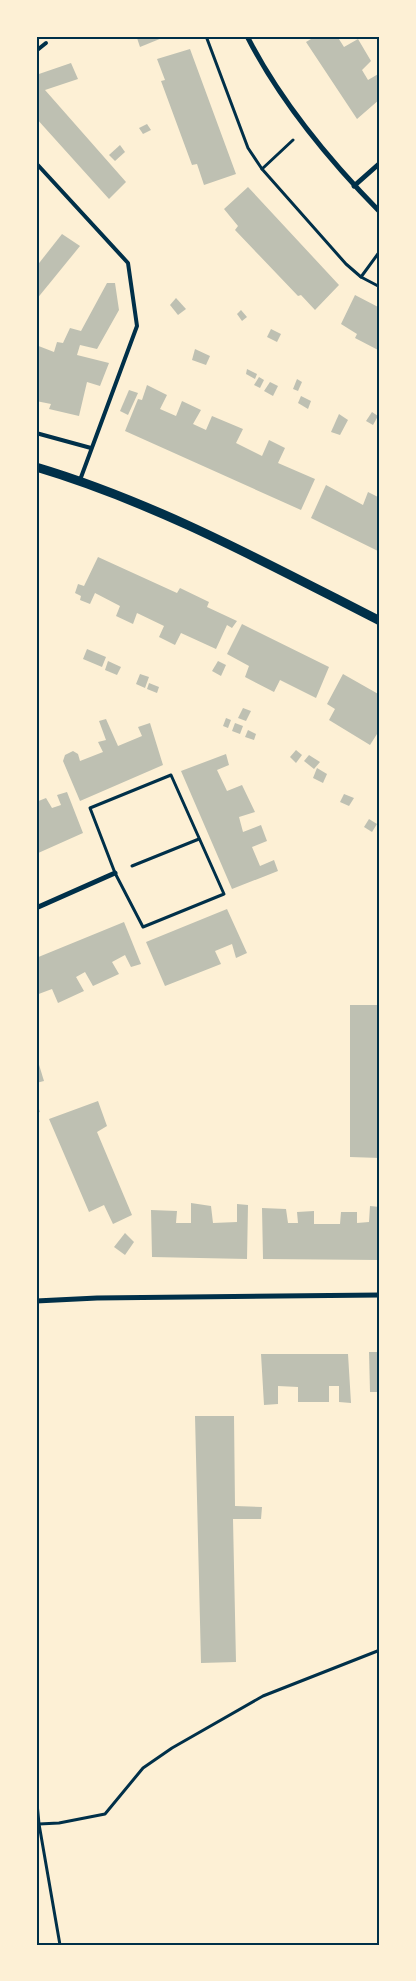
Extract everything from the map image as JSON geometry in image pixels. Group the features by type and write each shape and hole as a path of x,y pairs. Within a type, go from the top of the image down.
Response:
{"street":[{"path":"247,36 306,127 354,186 380,212"},
{"path":"354,186 380,163"},
{"path":"36,467 80,480 182,522 380,621"},
{"path":"36,908 115,873"},
{"path":"36,1301 98,1298 380,1295"}],"lane":[{"path":"36,51 46,43"},
{"path":"36,163 128,263 137,326 80,480"},
{"path":"36,433 92,448"}],"path":[{"path":"206,36 248,148 262,169 346,264 361,277 380,287"},
{"path":"262,169 306,127"},
{"path":"361,277 380,251"},
{"path":"171,775 224,894 143,927 115,873 90,808 171,775"},
{"path":"115,873 199,839"},
{"path":"39,1824 58,1823 105,1814 143,1768 172,1748 262,1696 380,1650"},
{"path":"36,1793 39,1824 60,1945"}],"building":[{"path":"141,36 167,36 140,47 137,38"},
{"path":"316,36 337,36 344,47 358,39 371,61 362,70 368,80 380,73 380,99 357,119 306,42"},
{"path":"190,49 236,174 204,185 197,164 192,165 161,81 165,80 157,59"},
{"path":"71,63 78,79 45,90 126,182 109,199 36,118 36,75"},
{"path":"147,124 151,130 143,134 139,128"},
{"path":"120,145 125,152 115,161 109,155"},
{"path":"248,187 339,285 315,310 301,295 298,296 235,230 238,226 224,209"},
{"path":"62,234 80,246 36,300 36,267"},
{"path":"107,283 115,283 119,310 97,349 80,345 77,355 109,363 100,386 87,382 79,416 49,409 51,404 36,401 36,345 54,352 57,342 63,343 70,328 81,331"},
{"path":"355,295 380,308 380,351 355,338 357,334 341,324"},
{"path":"176,298 186,309 178,315 170,305"},
{"path":"241,310 247,317 242,321 237,314"},
{"path":"271,329 281,334 277,342 267,337"},
{"path":"195,349 210,356 206,365 192,360"},
{"path":"247,369 257,374 255,379 246,374"},
{"path":"259,377 264,380 260,388 254,385"},
{"path":"297,379 302,382 298,391 293,389"},
{"path":"270,382 278,386 273,396 264,391"},
{"path":"147,385 167,395 160,409 176,416 182,401 201,410 193,424 206,430 212,416 243,429 236,443 262,456 269,440 285,448 278,463 315,479 301,510 125,431 138,399 142,400"},
{"path":"129,390 138,393 128,415 120,411"},
{"path":"301,396 311,401 308,409 298,403"},
{"path":"372,412 378,416 373,425 366,421"},
{"path":"339,414 348,420 340,435 331,432"},
{"path":"326,485 363,505 368,492 380,498 380,552 311,518"},
{"path":"98,557 177,593 180,588 209,602 207,607 237,621 232,628 227,625 216,649 181,633 175,645 159,637 164,626 137,613 133,624 116,616 120,606 95,593 90,604 80,600 81,596 75,593 78,584 84,586"},
{"path":"242,624 329,667 316,698 280,680 274,692 245,677 249,666 227,654"},
{"path":"87,649 106,657 102,667 83,659"},
{"path":"108,661 121,667 117,675 105,670"},
{"path":"218,661 226,665 221,676 212,671"},
{"path":"140,674 149,677 145,688 136,684"},
{"path":"343,674 380,695 380,736 377,734 370,745 329,720 335,709 327,704"},
{"path":"149,683 159,687 157,693 147,689"},
{"path":"243,708 251,711 246,721 238,718"},
{"path":"226,718 231,720 228,728 223,726"},
{"path":"106,719 118,746 142,736 138,727 150,723 163,765 80,801 63,761 65,755 73,751 78,754 80,761 103,752 98,742 106,740 99,721"},
{"path":"235,723 243,726 240,734 232,731"},
{"path":"248,730 256,734 254,740 245,737"},
{"path":"296,750 302,755 296,763 290,757"},
{"path":"226,754 229,765 217,770 227,791 242,785 255,812 239,817 243,832 261,825 267,841 252,847 260,866 274,860 278,871 232,889 181,771"},
{"path":"309,755 320,762 314,769 304,761"},
{"path":"317,768 327,774 323,783 313,778"},
{"path":"67,792 83,833 36,854 36,802 46,798 52,808 61,805 57,795"},
{"path":"344,794 354,798 349,806 340,802"},
{"path":"369,819 377,824 372,832 364,827"},
{"path":"227,909 247,953 236,958 232,944 215,951 221,964 165,986 146,942"},
{"path":"124,922 141,964 131,967 125,955 112,962 119,974 93,986 85,972 76,977 84,991 58,1003 52,989 36,995 36,958"},
{"path":"350,1005 380,1005 380,1158 350,1157"},
{"path":"36,1055 44,1081 36,1083"},
{"path":"36,1101 40,1112 36,1113"},
{"path":"98,1101 107,1126 97,1132 132,1215 113,1224 104,1205 89,1212 49,1119"},
{"path":"191,1203 211,1206 213,1223 237,1222 237,1204 248,1205 247,1259 152,1257 151,1210 177,1211 176,1223 191,1223"},
{"path":"370,1206 380,1207 380,1260 263,1259 262,1208 286,1209 288,1223 298,1223 297,1212 314,1211 314,1224 340,1224 341,1212 357,1212 357,1223 369,1222"},
{"path":"125,1233 134,1242 125,1255 114,1247"},
{"path":"369,1352 380,1352 380,1392 370,1392"},
{"path":"261,1354 348,1354 351,1403 339,1402 339,1386 329,1386 329,1402 298,1402 298,1387 278,1386 278,1404 264,1405"},
{"path":"195,1416 234,1416 235,1506 262,1507 261,1519 233,1519 236,1662 201,1663"}]}
